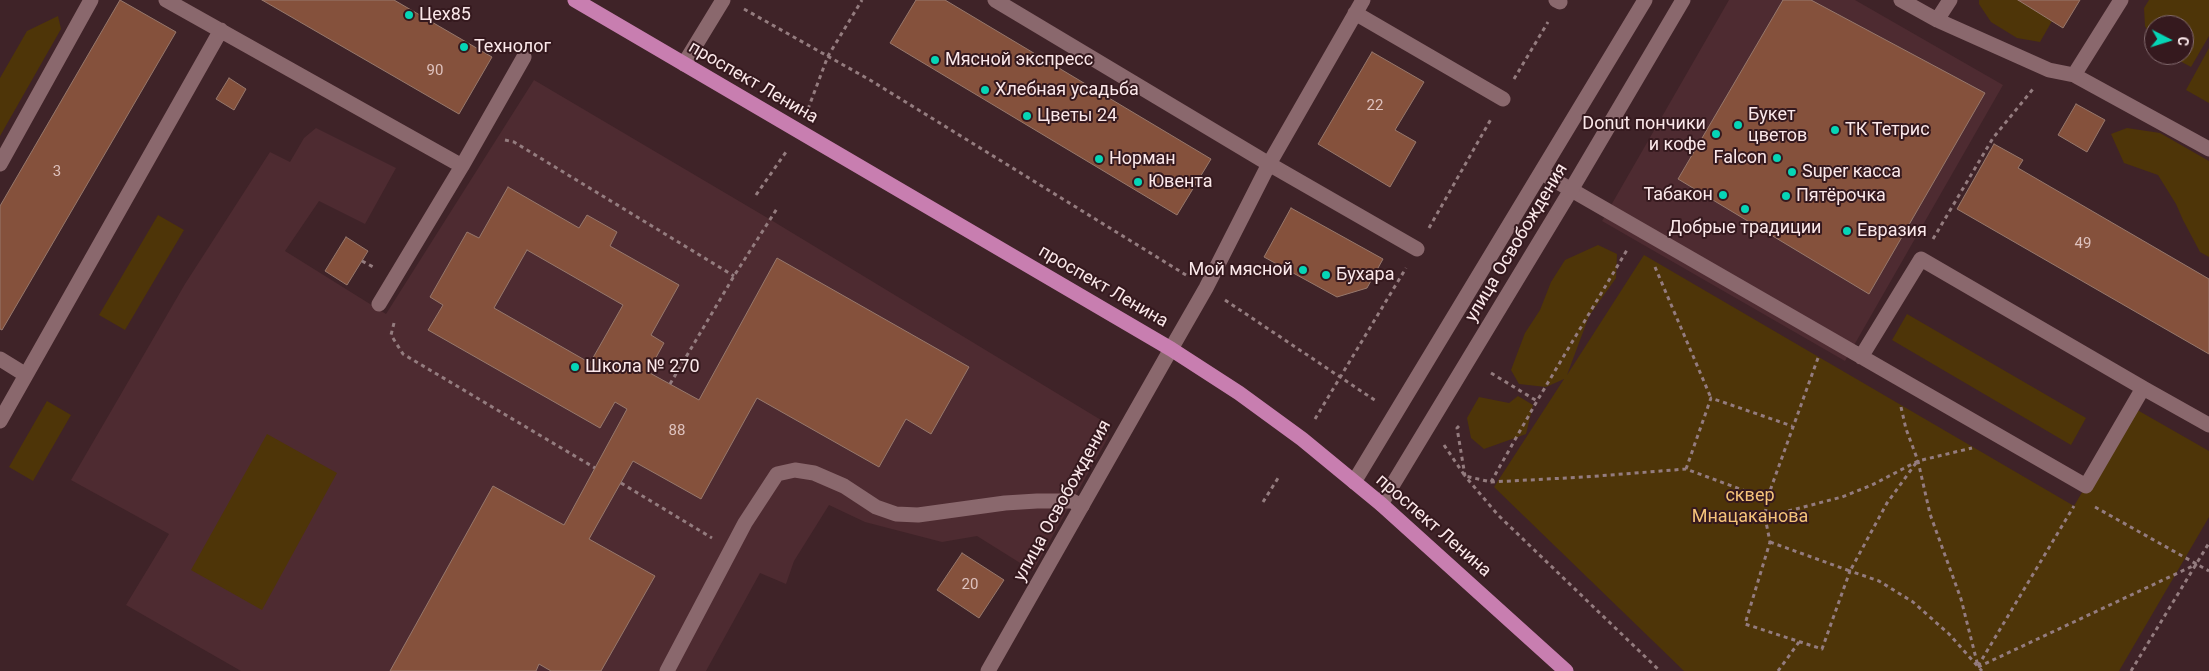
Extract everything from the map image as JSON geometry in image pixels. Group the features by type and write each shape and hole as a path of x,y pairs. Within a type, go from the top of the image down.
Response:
{"main road":[{"name":"проспект Ленина","path":"575,0 1171,349 1272,416 1381,504 1562,670"}],"street":[{"path":"0,164 91,0"},
{"path":"166,0 462,166"},
{"path":"995,0 1269,164 1417,249"},
{"name":"улица Освобождения","path":"1354,482 1646,0"},
{"name":"улица Освобождения","path":"1381,504 1571,190 1683,0"},
{"path":"1901,0 1937,20 2049,70 2074,75 2209,149"},
{"path":"1937,20 1950,0"},
{"path":"2074,75 2121,0"},
{"path":"684,64 730,2"},
{"path":"1359,7 1502,99"},
{"name":"улица Освобождения","path":"988,671 1206,288 1269,164 1359,7"},
{"path":"0,421 221,30"},
{"path":"379,304 462,166 524,57"},
{"path":"1542,173 1894,376 2082,492 2143,388"},
{"path":"1861,358 1921,259 2209,425"},
{"path":"0,359 26,374"},
{"path":"667,671 745,523 777,474 794,470 814,473 844,486 876,507 896,514 918,515 1004,503 1037,501 1072,501 1082,506"}],"path":[{"path":"828,56 862,0"},
{"path":"1314,420 1417,249 1558,1"},
{"path":"730,2 870,80 1206,288 1383,405"},
{"path":"1932,239 1993,138 2037,84"},
{"path":"502,140 514,142 734,276"},
{"path":"670,384 734,276 778,207"},
{"path":"1639,230 1711,398 1686,469"},
{"path":"1491,482 1639,230"},
{"path":"395,321 391,335 403,354 595,468"},
{"path":"1826,337 1767,499 1765,517 1770,542 1745,624 1822,649 1850,571 1887,503 1918,460"},
{"path":"1486,381 1491,373 1537,401"},
{"path":"1894,376 1906,429 1918,460 1930,514 1961,599 1978,667"},
{"path":"1711,398 1792,426"},
{"path":"1462,420 1457,428 1465,476"},
{"path":"1444,445 1465,476 1498,515 1660,671"},
{"path":"1765,517 1842,497 1872,485 1918,460 1972,448"},
{"path":"1465,476 1491,482 1585,478 1686,469 1767,499"},
{"path":"1263,502 1280,475"},
{"path":"621,483 731,549"},
{"path":"1978,667 2082,492 2209,570"},
{"path":"1770,542 1879,581 1913,602 1949,634 1982,671"},
{"path":"2131,671 2209,543"},
{"path":"1978,667 2197,564"},
{"path":"1778,671 1799,642"}],"shaded area":[{"path":"1729,0 1855,0 2003,85 1845,361 1602,221"},
{"name":"Школа № 270","path":"534,80 771,220 1101,420 1109,436 1033,571 977,536 942,542 865,522 829,505 794,561 786,584 760,573 706,671 241,671 126,605 169,534 71,480 185,284 270,152 290,162 304,138 316,128 396,168 365,224 319,201 285,251 386,314"}],"green space":[{"path":"1979,0 2018,0 2052,21 2040,42 2017,38 1991,22 1979,4"},
{"path":"2149,0 2209,0 2209,36 2194,62 2194,15 2144,15 2144,8"},
{"path":"58,16 61,29 0,136 0,78 27,31"},
{"path":"2209,48 2209,103 2186,90"},
{"path":"2127,128 2160,133 2209,161 2209,257 2200,252 2176,204 2158,175 2124,163 2111,134"},
{"path":"158,215 184,230 125,330 99,315"},
{"name":"сквер Мнацаканова","path":"1598,245 1617,254 1616,278 1589,316 1567,375 1644,255 2074,506 2132,407 2209,451 2209,517 2119,671 1684,671 1494,487 1564,379 1546,387 1519,384 1511,370 1525,333 1540,310 1551,282 1565,260"},
{"path":"1907,314 2086,418 2071,445 1892,340"},
{"path":"1518,396 1533,405 1526,434 1484,449 1471,438 1467,418 1479,397 1509,403"},
{"path":"47,401 71,415 33,481 9,467"},
{"path":"267,434 337,473 262,610 191,570"}],"building":[{"path":"120,0 176,32 2,330 0,329 0,206"},
{"path":"262,0 394,0 492,57 459,114"},
{"path":"916,0 945,0 1211,159 1177,215 890,43"},
{"name":"ТК Тетрис","path":"1783,0 1811,0 1985,93 1869,294 1678,179"},
{"path":"2018,0 2080,0 2063,28"},
{"path":"1372,52 1424,82 1395,130 1416,142 1390,187 1318,144"},
{"path":"229,78 246,89 234,110 216,99"},
{"path":"2076,104 2105,120 2087,152 2058,135"},
{"path":"1994,144 2023,160 2018,168 2209,279 2209,354 1957,209"},
{"path":"508,187 579,228 587,215 617,232 610,246 679,285 651,335 664,343 648,372 699,400 777,258 969,367 931,434 906,419 879,467 757,398 701,499 633,461 589,539 655,576 601,671 551,671 539,664 536,671 390,671 493,486 564,525 627,409 615,402 600,428 428,330 443,305 430,297 467,232 479,238","holes":["527,250 623,305 590,363 494,308"]},
{"path":"1291,208 1383,259 1367,288 1337,297 1264,257"},
{"path":"346,237 368,251 347,285 325,271"},
{"path":"962,553 1004,580 979,618 937,590"}],"place":[{"name":"Цех85","path":"409,15"},
{"name":"Технолог","path":"464,47"},
{"name":"Мясной экспресс","path":"935,60"},
{"name":"Хлебная усадьба","path":"985,90"},
{"name":"Цветы 24","path":"1027,116"},
{"name":"Букет цветов","path":"1738,125"},
{"name":"ТК Тетрис","path":"1835,130"},
{"name":"Donut пончики и кофе","path":"1716,134"},
{"name":"Falcon","path":"1777,158"},
{"name":"Норман","path":"1099,159"},
{"name":"Super касса","path":"1792,172"},
{"name":"Ювента","path":"1138,182"},
{"name":"Табакон","path":"1723,195"},
{"name":"Пятёрочка","path":"1786,196"},
{"name":"Добрые традиции","path":"1745,209"},
{"name":"Евразия","path":"1847,231"},
{"name":"Мой мясной","path":"1303,270"},
{"name":"Бухара","path":"1326,275"},
{"name":"Школа № 270","path":"575,367"}]}
